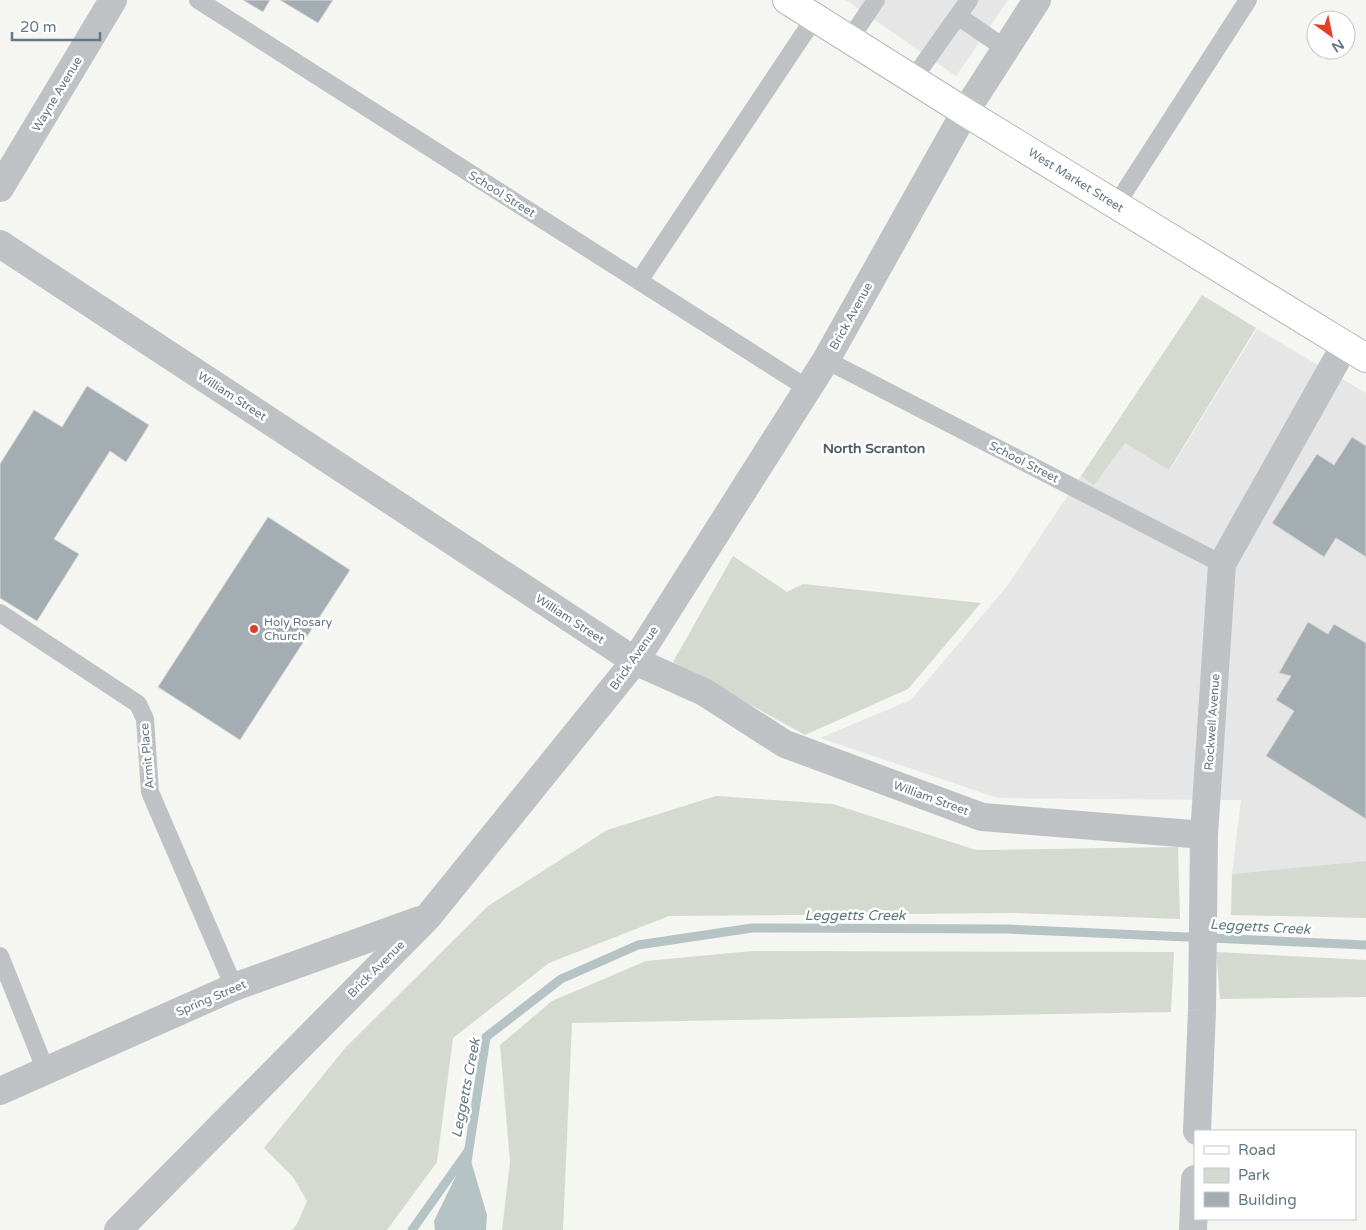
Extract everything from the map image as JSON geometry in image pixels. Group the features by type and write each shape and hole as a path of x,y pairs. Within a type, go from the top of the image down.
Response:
{"main road":[{"name":"West Market Street","path":"787,0 965,112 1356,352"}],"street":[{"name":"Wayne Avenue","path":"0,188 113,0"},
{"name":"Brick Avenue","path":"118,1230 427,918 635,661 826,360 965,112 1037,0"},
{"name":"William Street","path":"0,244 635,661 704,692 785,744 982,817 1204,835"},
{"name":"Rockwell Avenue","path":"1197,1130 1202,1011 1204,835 1222,564 1356,352"},
{"name":"Spring Street","path":"0,1091 234,987 427,918"},
{"path":"1193,1230 1194,1204"}],"lane":[{"name":"School Street","path":"198,0 807,388"},
{"path":"850,40 876,0"},
{"path":"913,79 969,0"},
{"path":"1116,205 1248,0"},
{"path":"958,16 1006,49"},
{"path":"639,281 814,17"},
{"name":"School Street","path":"826,360 1222,564"},
{"name":"Armit Place","path":"0,613 138,704 144,719 150,792 234,987"},
{"path":"0,956 46,1070"}],"shaded area":[{"path":"846,0 1008,0 956,76"},
{"path":"1257,329 1366,393 1366,861 1232,874 1241,800 998,798 820,738 911,700 1008,585 1081,476 1094,485 1125,443 1170,470"},
{"path":"468,1151 487,1215 486,1230 435,1230 434,1221"}],"green space":[{"path":"1202,295 1256,328 1169,470 1125,443 1094,485 1081,476"},
{"path":"733,556 787,592 803,584 981,603 908,689 805,735 673,662"},
{"path":"716,796 833,804 976,850 1178,847 1180,919 1016,913 669,916 549,963 453,1038 437,1162 387,1230 292,1230 297,1224 307,1201 293,1177 264,1148 346,1047 488,906 607,830"},
{"path":"1366,861 1366,918 1231,915 1232,874"},
{"path":"752,951 1174,952 1171,1012 572,1023 563,1230 502,1230 510,1162 500,1045 552,1001 646,961"},
{"path":"1216,952 1366,960 1366,997 1220,999"}],"building":[{"path":"243,0 270,0 263,12"},
{"path":"280,0 333,0 318,23"},
{"path":"87,386 149,425 126,462 110,451 54,539 79,554 37,621 0,598 0,464 34,410 62,427"},
{"path":"1352,437 1366,446 1366,557 1336,538 1324,557 1272,523 1317,454 1334,465"},
{"name":"Holy Rosary Church","path":"268,517 350,570 240,740 158,687"},
{"path":"1308,622 1328,634 1334,624 1366,643 1366,819 1266,756 1294,711 1276,700 1291,676 1279,673"}],"waterway":[{"name":"Leggetts Creek","path":"467,1162 486,1037 561,979 638,945 752,928 1007,929 1366,945"},
{"name":"Leggetts Creek","path":"412,1230 468,1151"}],"place":[{"name":"Holy Rosary Church","path":"254,629"}],"district":[{"name":"North Scranton","path":"874,448"}]}
